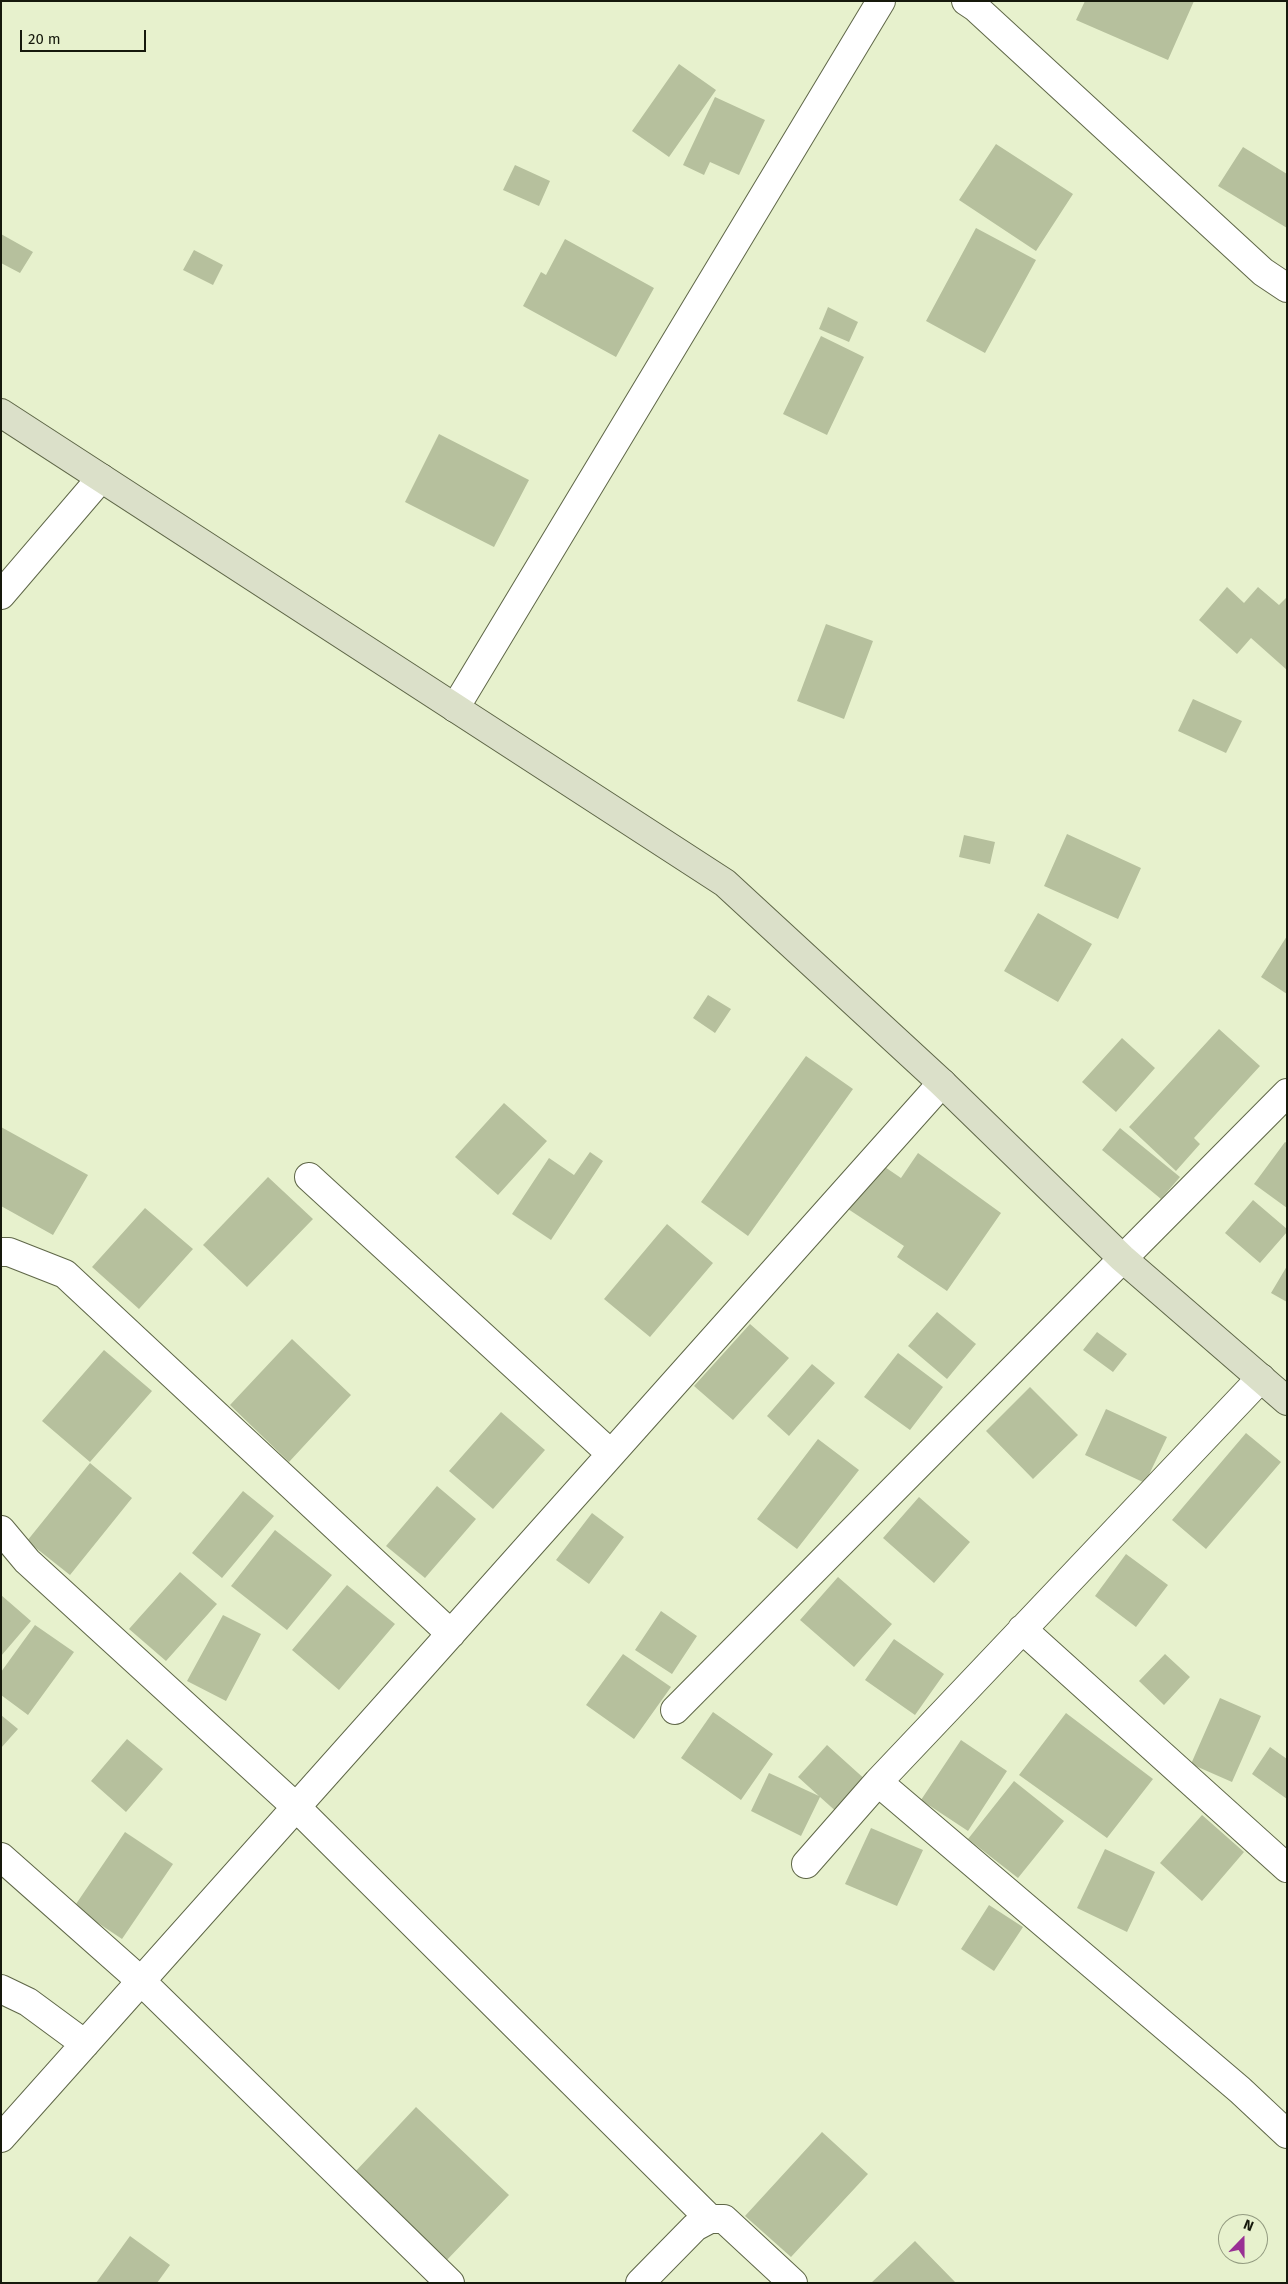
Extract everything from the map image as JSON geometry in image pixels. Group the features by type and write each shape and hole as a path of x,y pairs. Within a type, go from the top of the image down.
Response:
{"street":[{"path":"455,708 881,1"},
{"path":"966,1 975,7 1263,272 1287,288"},
{"path":"1,413 725,883 942,1083 1122,1258 1261,1378 1285,1396"},
{"path":"1,595 101,478"},
{"path":"1,2138 942,1083"},
{"path":"676,1710 1287,1092"},
{"path":"309,1177 611,1454"},
{"path":"1,1252 9,1252 65,1274 451,1634"},
{"path":"806,1864 878,1782 1261,1378"},
{"path":"1,1530 27,1561 296,1807 710,2219"},
{"path":"1022,1629 1287,1868"},
{"path":"878,1782 1240,2090 1287,2134"},
{"path":"1,1856 142,1981 450,2283"},
{"path":"1,1989 28,2002 85,2044"},
{"path":"640,2283 695,2227 710,2219 724,2219 793,2283"}],"building":[{"path":"1085,1 1194,1 1168,60 1076,20"},
{"path":"679,64 716,90 669,157 632,131"},
{"path":"715,97 765,120 739,175 710,162 704,175 683,165"},
{"path":"996,144 1073,194 1036,251 959,200"},
{"path":"1243,147 1287,174 1287,228 1218,186"},
{"path":"515,165 550,181 539,206 503,190"},
{"path":"976,228 1036,260 985,353 926,321"},
{"path":"1,234 33,252 20,273 1,263"},
{"path":"565,239 654,288 616,357 523,306 541,272 546,275"},
{"path":"194,250 223,265 213,285 183,270"},
{"path":"828,307 858,322 849,342 819,329"},
{"path":"821,336 864,357 827,435 783,414"},
{"path":"439,434 529,480 494,547 405,502"},
{"path":"1227,587 1244,603 1258,587 1279,605 1287,597 1287,670 1251,638 1237,654 1199,620"},
{"path":"826,624 873,641 844,719 797,701"},
{"path":"1193,699 1242,721 1226,753 1178,731"},
{"path":"1067,834 1141,868 1118,919 1044,886"},
{"path":"964,835 995,842 990,864 959,857"},
{"path":"1038,913 1092,944 1058,1002 1004,971"},
{"path":"1287,936 1287,994 1261,977"},
{"path":"708,995 731,1009 715,1033 693,1018"},
{"path":"1219,1029 1260,1066 1194,1138 1200,1144 1176,1171 1129,1127"},
{"path":"1122,1038 1155,1068 1116,1112 1082,1082"},
{"path":"806,1056 853,1089 748,1236 701,1202"},
{"path":"504,1103 547,1141 498,1195 455,1157"},
{"path":"1,1127 88,1175 53,1235 1,1206"},
{"path":"1120,1128 1180,1177 1161,1199 1102,1150"},
{"path":"1285,1142 1287,1143 1287,1208 1254,1184"},
{"path":"590,1152 603,1161 551,1240 512,1214 549,1158 574,1175"},
{"path":"918,1153 1001,1213 947,1291 897,1257 904,1246 848,1209 879,1163 901,1178"},
{"path":"268,1177 313,1219 247,1287 203,1245"},
{"path":"1253,1200 1287,1229 1287,1232 1260,1263 1225,1233"},
{"path":"145,1208 193,1249 139,1309 92,1267"},
{"path":"667,1224 713,1263 650,1337 604,1299"},
{"path":"1287,1266 1287,1302 1271,1293"},
{"path":"937,1312 976,1344 947,1379 908,1346"},
{"path":"750,1324 789,1358 733,1420 694,1386"},
{"path":"1097,1332 1127,1354 1113,1372 1083,1350"},
{"path":"292,1339 351,1395 289,1462 230,1405"},
{"path":"104,1350 152,1391 90,1462 42,1421"},
{"path":"898,1353 943,1387 910,1430 864,1397"},
{"path":"812,1364 835,1383 789,1436 767,1416"},
{"path":"1030,1387 1078,1435 1033,1479 986,1431"},
{"path":"1106,1409 1167,1437 1145,1483 1085,1455"},
{"path":"501,1412 545,1450 493,1509 449,1471"},
{"path":"1246,1433 1281,1462 1206,1549 1172,1520"},
{"path":"818,1439 859,1470 797,1549 757,1519"},
{"path":"90,1463 132,1498 70,1575 27,1541"},
{"path":"437,1486 476,1519 425,1578 386,1546"},
{"path":"243,1491 274,1516 222,1578 192,1553"},
{"path":"919,1497 970,1542 934,1583 883,1538"},
{"path":"592,1513 624,1537 589,1584 556,1560"},
{"path":"275,1530 332,1575 287,1630 231,1586"},
{"path":"1126,1554 1168,1585 1136,1627 1095,1596"},
{"path":"180,1572 217,1604 166,1661 129,1629"},
{"path":"838,1577 892,1624 854,1667 800,1620"},
{"path":"347,1585 395,1624 339,1690 292,1650"},
{"path":"1,1595 31,1621 1,1656"},
{"path":"661,1611 697,1636 672,1674 635,1650"},
{"path":"223,1615 261,1634 226,1701 187,1681"},
{"path":"35,1625 74,1652 28,1715 1,1695 1,1672"},
{"path":"894,1639 944,1674 915,1715 865,1680"},
{"path":"623,1654 671,1687 634,1739 586,1705"},
{"path":"1165,1654 1190,1677 1164,1705 1139,1681"},
{"path":"1220,1698 1261,1716 1232,1782 1191,1764"},
{"path":"713,1712 773,1754 741,1800 681,1758"},
{"path":"1066,1713 1153,1779 1107,1838 1019,1775"},
{"path":"1,1715 18,1729 1,1748"},
{"path":"127,1739 163,1769 126,1812 91,1781"},
{"path":"961,1740 1007,1771 968,1831 921,1800"},
{"path":"827,1745 868,1782 839,1814 820,1797 801,1836 751,1811 769,1773 819,1796 798,1777"},
{"path":"1270,1747 1287,1759 1287,1799 1252,1774"},
{"path":"1014,1781 1064,1821 1018,1878 968,1839"},
{"path":"1202,1815 1244,1852 1202,1901 1160,1863"},
{"path":"871,1828 923,1850 897,1906 845,1884"},
{"path":"125,1832 173,1864 122,1939 74,1907"},
{"path":"1105,1849 1155,1872 1127,1932 1077,1908"},
{"path":"989,1905 1023,1927 994,1971 961,1949"},
{"path":"416,2107 509,2195 445,2262 354,2173"},
{"path":"822,2132 868,2174 791,2257 745,2216"},
{"path":"130,2236 170,2265 157,2283 96,2283"},
{"path":"915,2241 956,2283 871,2283"}]}
